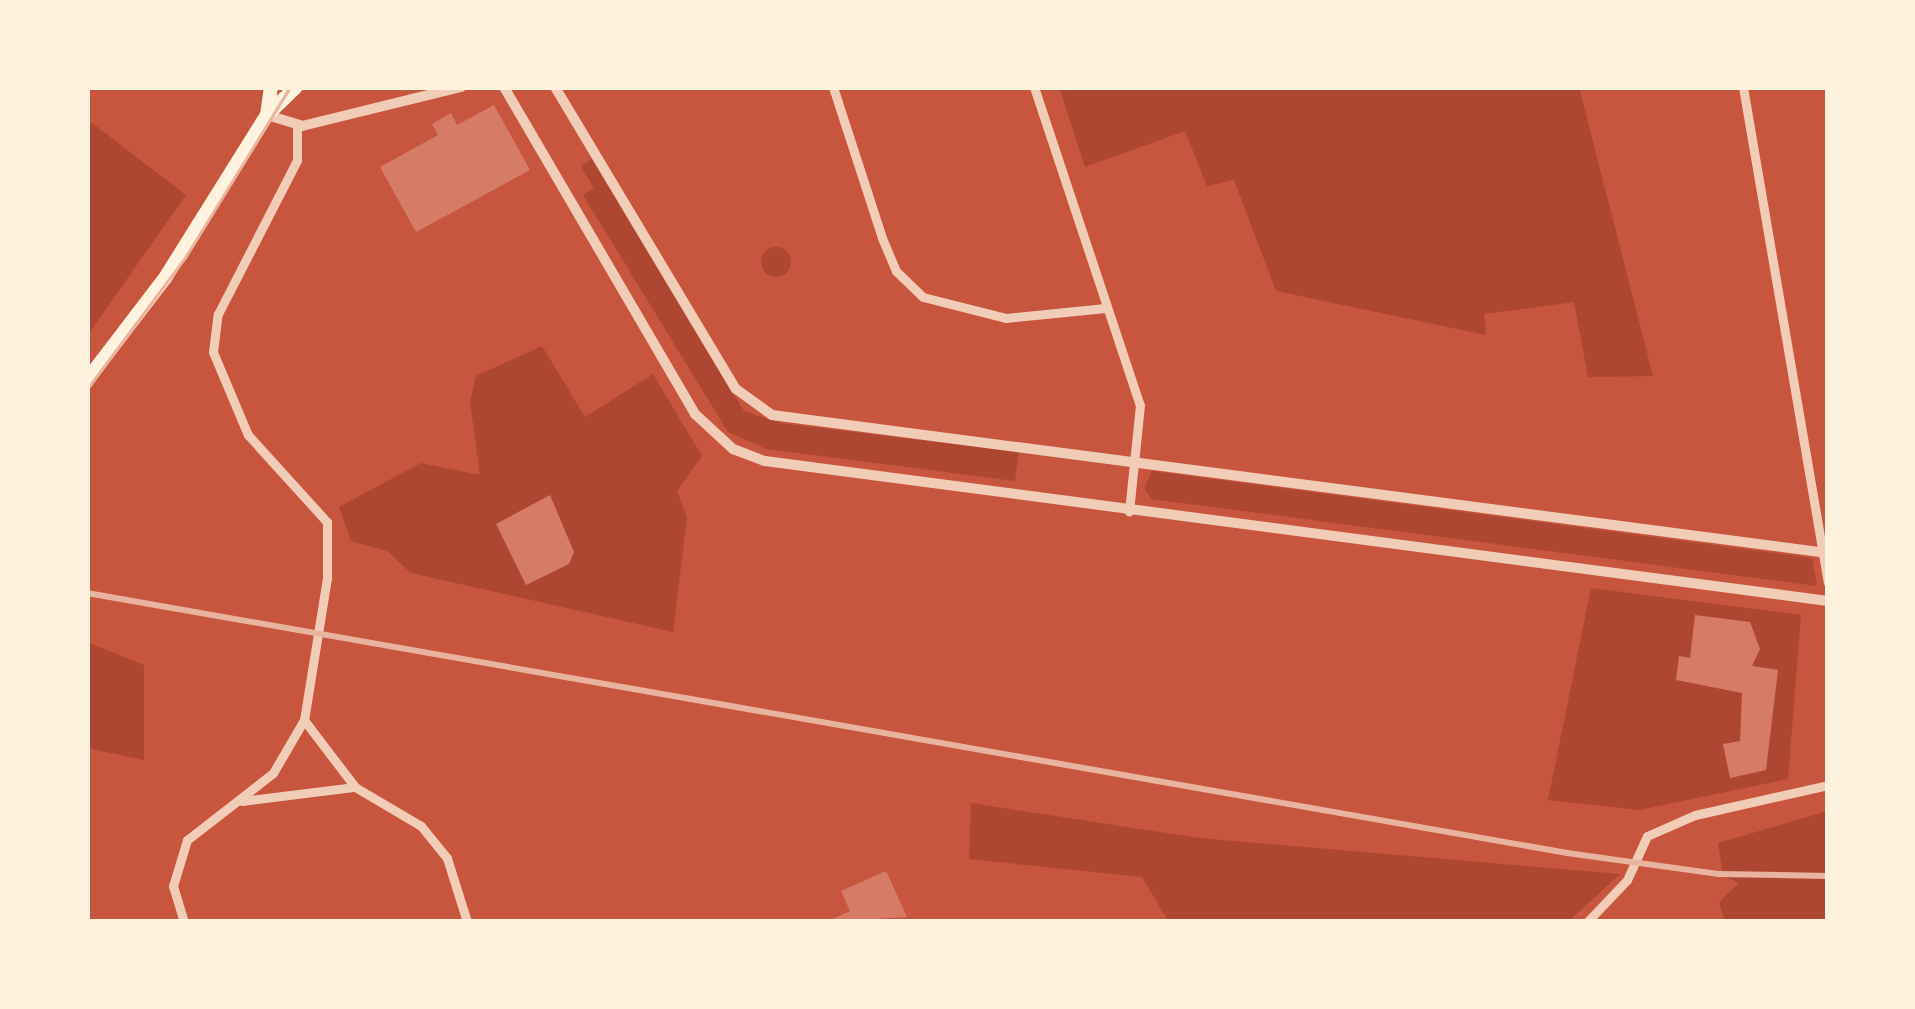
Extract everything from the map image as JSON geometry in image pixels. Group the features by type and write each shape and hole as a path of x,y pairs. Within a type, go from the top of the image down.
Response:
{"main road":[{"path":"267,115 272,87"},
{"path":"87,380 165,278 267,115 296,87"}],"street":[{"path":"267,115 297,126 461,87"},
{"path":"504,87 695,414 724,443 765,460 1828,601"},
{"path":"555,87 726,374 758,409 1825,552"},
{"path":"833,87 881,238 896,271 923,297 1006,318 1106,308"},
{"path":"1034,87 1140,405 1129,511"},
{"path":"1744,87 1828,583"},
{"path":"184,922 173,886 179,853 194,830 241,802 273,773 304,720 327,578 327,523 248,435 213,352 218,314 297,160 297,126"},
{"path":"304,720 355,787 422,826 447,858 466,922"},
{"path":"1587,922 1627,880 1647,836 1695,815 1828,785"},
{"path":"241,802 355,787"}],"shaded area":[{"path":"1059,87 1579,87 1653,376 1588,377 1574,302 1484,314 1486,335 1276,291 1234,180 1207,186 1185,131 1085,167"},
{"path":"92,123 186,195 87,336 87,128"},
{"path":"592,159 744,411 780,423 1019,452 1015,481 766,449 728,432 583,195 594,188 581,166"},
{"path":"776,247 791,262 776,277 761,262"},
{"path":"542,346 585,417 653,374 702,456 677,491 687,517 673,632 411,573 387,551 351,541 339,507 421,463 480,475 470,402 476,376"},
{"path":"1152,471 1812,558 1817,586 1151,499 1144,488"},
{"path":"1591,588 1801,615 1788,779 1639,810 1548,800"},
{"path":"87,642 144,665 144,760 87,748"},
{"path":"971,803 1199,838 1620,874 1568,922 1169,922 1142,877 969,859"},
{"path":"1828,811 1828,922 1725,922 1719,902 1739,883 1723,876 1718,843"}],"building":[{"path":"494,105 530,170 416,232 380,167 438,135 432,124 451,113 457,125"},
{"path":"550,495 574,552 569,564 526,585 496,524"},
{"path":"1695,615 1750,622 1760,649 1752,666 1778,670 1766,770 1730,778 1723,744 1740,741 1742,693 1676,680 1679,656 1690,658"},
{"path":"886,871 907,917 826,922 850,911 841,891"}],"tram line":[{"path":"87,389 186,256 290,87"}],"railway":[{"path":"87,593 1567,853 1718,874 1828,876"}]}
